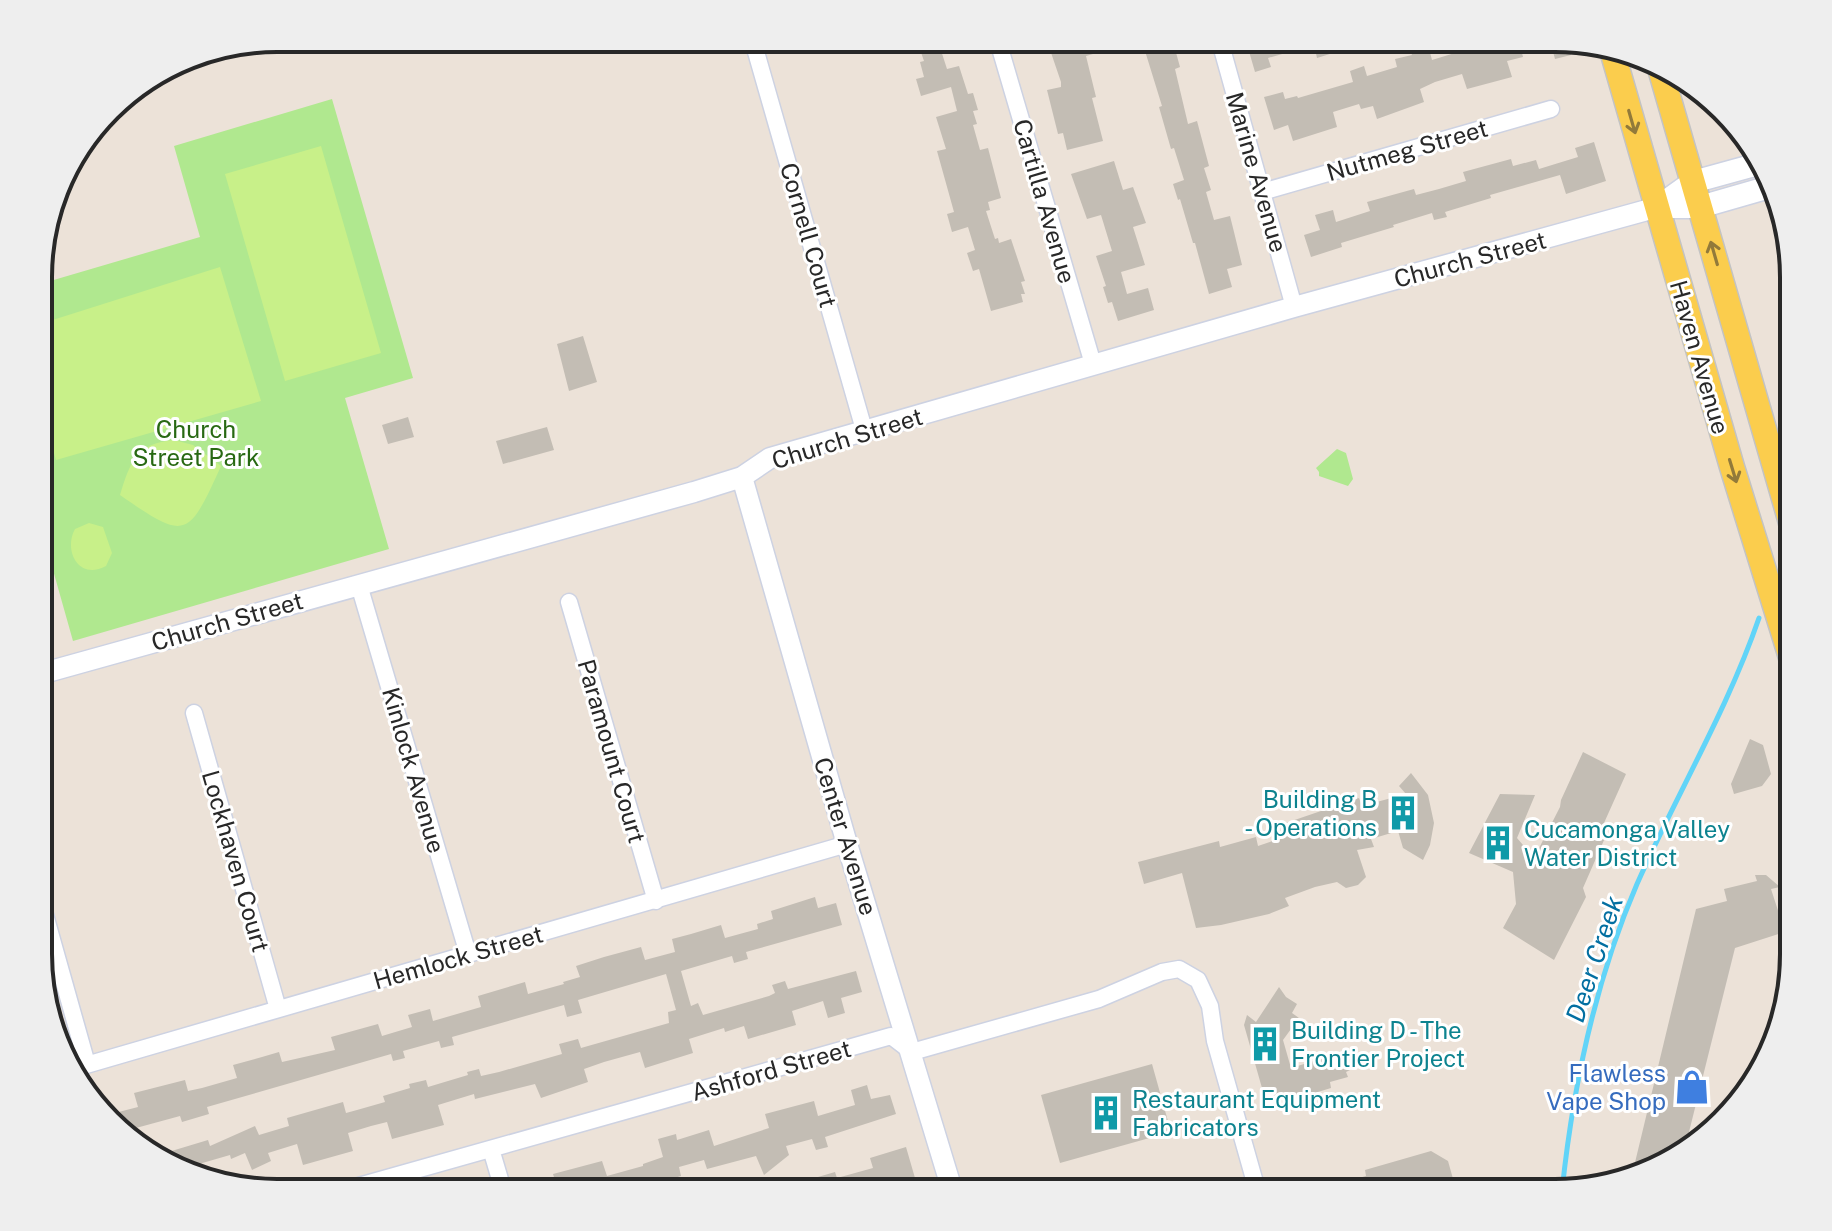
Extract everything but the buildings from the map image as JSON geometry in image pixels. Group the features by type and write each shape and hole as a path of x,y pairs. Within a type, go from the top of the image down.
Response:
{"main road":[{"name":"Haven Avenue","path":"1615,61 1718,421 1780,622"},
{"name":"Haven Avenue","path":"1663,80 1780,484"},
{"name":"Church Street","path":"1658,207 1693,182 1751,166"},
{"name":"Church Street","path":"1658,207 1700,207 1762,189"}],"street":[{"name":"Cornell Court","path":"756,52 865,433"},
{"name":"Cartilla Avenue","path":"1001,52 1093,364"},
{"name":"Marine Avenue","path":"1223,52 1294,307"},
{"name":"Nutmeg Street","path":"1262,192 1551,109"},
{"name":"Church Street","path":"52,671 742,477 770,458 865,433 1093,364 1658,207"},
{"name":"Center Avenue","path":"742,477 847,844 949,1179"},
{"name":"Kinlock Avenue","path":"359,585 468,954"},
{"name":"Paramount Court","path":"569,602 656,901"},
{"name":"Lockhaven Court","path":"194,713 278,1009"},
{"name":"Hemlock Street","path":"82,1066 847,844"},
{"path":"52,940 87,1064"},
{"path":"912,1052 1099,999 1162,972 1179,969 1198,980 1210,1006 1215,1041 1254,1179"},
{"name":"Ashford Street","path":"384,1179 891,1036 912,1052"},
{"path":"491,1149 500,1179"}],"green space":[{"name":"Church Street Park","path":"332,99 413,378 345,398 389,549 73,641 52,567 52,280 200,237 174,146"},
{"path":"321,146 381,353 285,381 225,174"},
{"path":"220,267 261,401 56,460 52,446 52,320"},
{"path":"174,440 193,445 221,466 201,508 183,525 159,520 120,495 136,457 151,445"},
{"path":"1337,449 1346,453 1353,479 1348,486 1319,476 1316,468"},
{"path":"89,523 103,527 112,553 106,566 96,570 81,567 72,554 75,529"}],"waterway":[{"name":"Deer Creek","path":"1564,1179 1579,1073 1609,958 1637,884 1717,720 1759,618"}],"place":[{"name":"Building B - Operations","path":"1403,813"},
{"name":"Cucamonga Valley Water District","path":"1498,843"},
{"name":"Building D - The Frontier Project","path":"1265,1044"},
{"name":"Flawless Vape Shop","path":"1692,1087"},
{"name":"Restaurant Equipment Fabricators","path":"1106,1113"}]}
